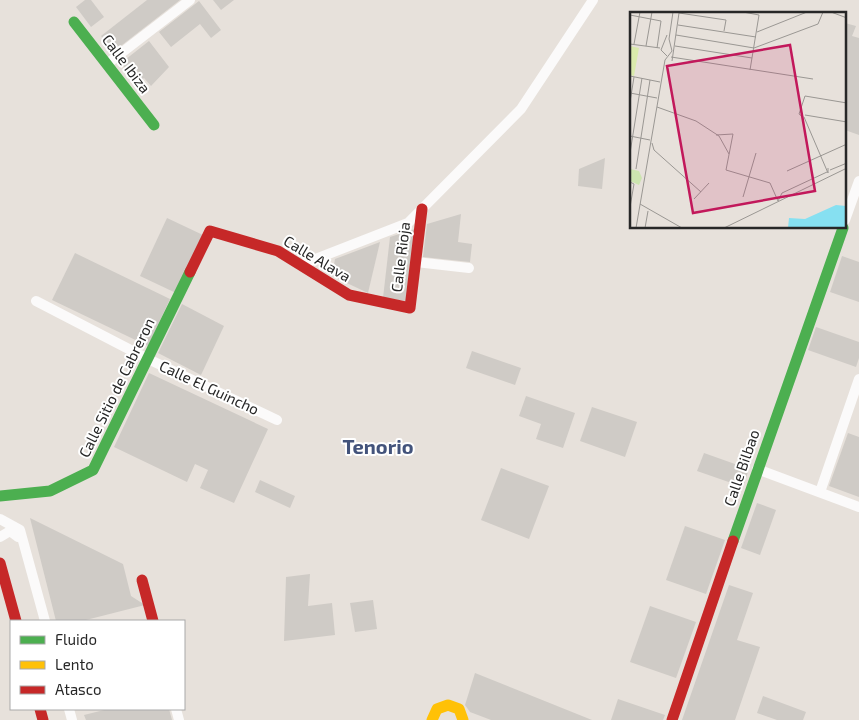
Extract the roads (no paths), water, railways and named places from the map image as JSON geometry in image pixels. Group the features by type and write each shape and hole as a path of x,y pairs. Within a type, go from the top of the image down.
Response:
{"street":[{"path":"107,64 190,0"},
{"path":"300,265 408,223 521,108 593,0"},
{"name":"Calle Ibiza","path":"74,22 154,125"},
{"path":"846,217 859,181"},
{"name":"Calle Rioja","path":"410,308 422,209"},
{"name":"Calle Bilbao","path":"672,720 757,469 843,229"},
{"name":"Calle Alava","path":"210,231 278,251 349,296 410,308"},
{"name":"Calle Sitio de Cabreron","path":"0,496 50,491 93,470 210,231"},
{"path":"416,262 468,268"},
{"name":"Calle El Guincho","path":"36,301 148,359 277,420"},
{"path":"820,492 859,379"},
{"path":"757,469 859,507"},
{"path":"0,519 20,530 45,620"},
{"path":"0,537 10,532 17,535 23,543"},
{"path":"0,563 16,620"},
{"path":"142,580 153,620"},
{"path":"430,719 438,708 448,704 458,708 465,720"}],"district":[{"name":"Tenorio","path":"378,447"}]}
